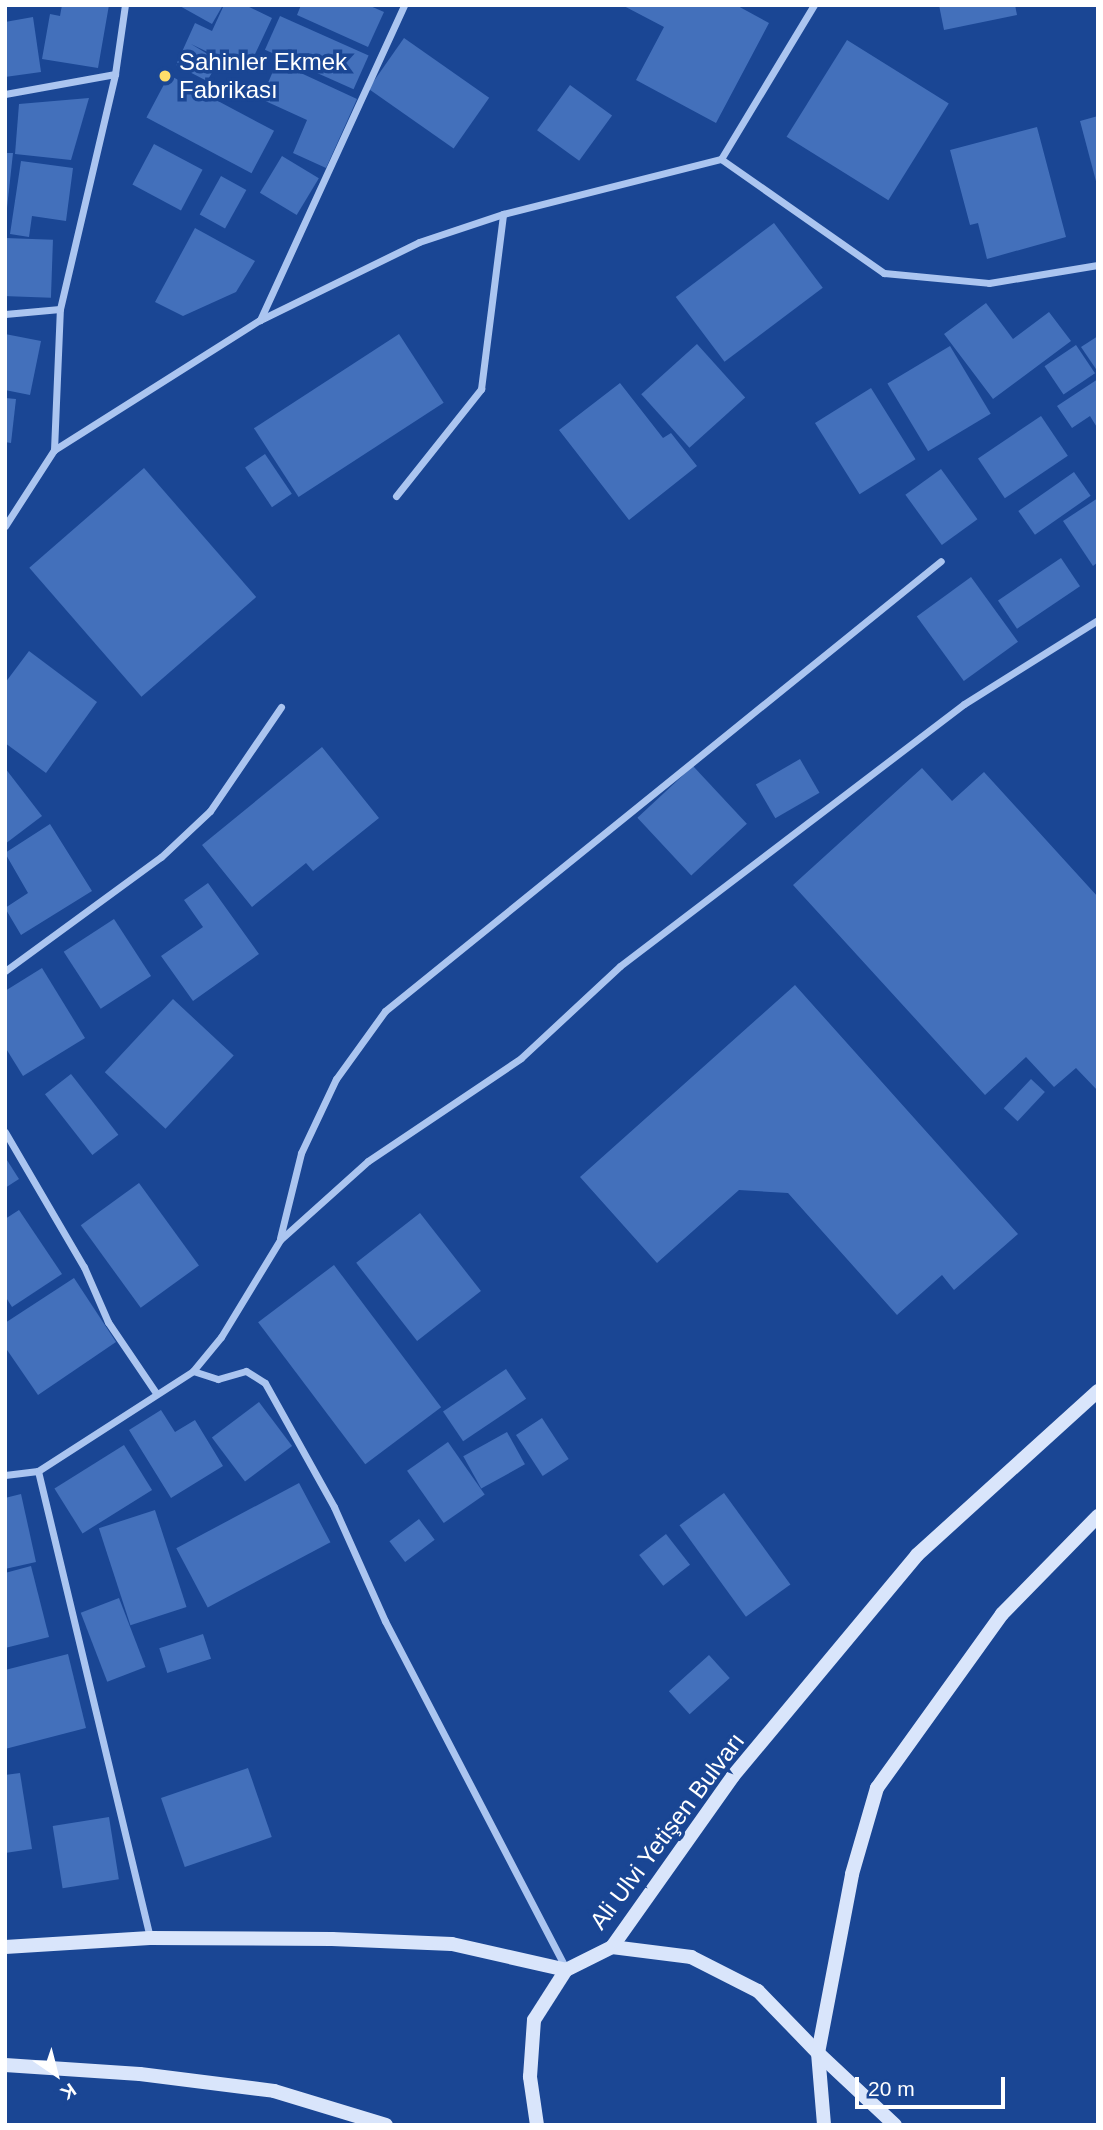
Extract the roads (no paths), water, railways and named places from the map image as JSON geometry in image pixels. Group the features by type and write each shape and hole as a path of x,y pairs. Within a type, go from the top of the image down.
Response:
{"main road":[{"name":"Ali Ulvi Yetişen Bulvarı","path":"566,1970 612,1947 733,1776 917,1555 1098,1391"},
{"path":"824,2125 818,2053 852,1874 877,1788 1002,1615 1098,1516"},
{"path":"5,1947 150,1938 452,1944 566,1970 534,2020 530,2077 537,2125"},
{"path":"612,1947 691,1957 758,1991 818,2053 895,2125"},
{"path":"5,2066 140,2074 274,2091 386,2125"}],"street":[{"path":"54,450 61,309 115,74 124,5"},
{"path":"260,320 404,5"},
{"path":"5,526 54,450 260,320 419,242 503,214 722,159 814,5"},
{"path":"5,94 115,74"},
{"path":"722,159 884,274 989,283 1098,265"},
{"path":"397,496 481,389 503,214"},
{"path":"5,314 61,309"},
{"path":"280,1240 301,1153 336,1079 385,1010 941,561"},
{"path":"5,1475 38,1471 193,1371 221,1337 280,1240 368,1160 521,1058 621,965 942,721 1098,620"},
{"path":"5,971 160,857 210,811 281,707"},
{"path":"5,1132 85,1267 108,1322 156,1393"},
{"path":"193,1371 218,1379 246,1371 265,1383 334,1507 385,1621 566,1970"},
{"path":"38,1471 150,1938"}],"place":[{"name":"Sahinler Ekmek Fabrikası","path":"165,76"}]}
